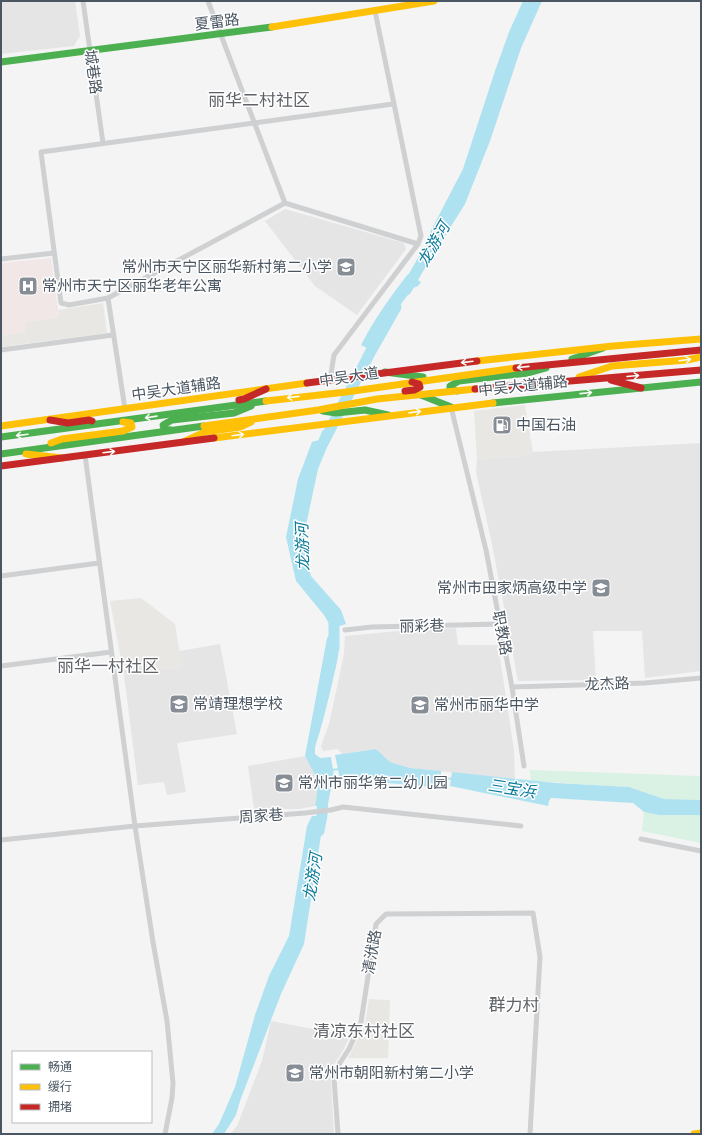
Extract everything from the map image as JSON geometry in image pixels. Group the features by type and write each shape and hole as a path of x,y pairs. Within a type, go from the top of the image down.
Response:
{"main road":[{"name":"夏雷路","path":"1,62 249,31 434,1"},
{"name":"中吴大道辅路","path":"1,426 354,376 521,355 701,339"},
{"path":"458,391 450,388 450,386 460,381 528,373 562,363 603,348"},
{"name":"中吴大道","path":"1,437 265,401 346,392 522,366 690,351 701,352"},
{"path":"565,381 612,366 687,360 701,357"},
{"name":"中吴大道","path":"1,454 318,410 357,402 565,381 701,370"},
{"path":"386,372 433,379"},
{"path":"604,378 641,388"},
{"path":"357,402 384,394 414,390 420,387 419,384 412,382"},
{"name":"中吴大道辅路","path":"183,442 451,407 701,382"},
{"path":"194,411 218,402 244,399 266,389"},
{"path":"420,395 451,407"},
{"path":"174,430 164,429 163,424 172,420 234,413 265,401"},
{"path":"318,410 336,413 365,410 388,415"},
{"path":"1,466 183,442 205,432 240,427 259,418"},
{"path":"50,420 68,423 89,420 105,424"},
{"path":"29,450 62,439 122,431 132,427 131,423 121,421"},
{"path":"13,452 62,458"},
{"path":"694,1134 701,1133"}],"street":[{"name":"城巷路","path":"83,1 103,143"},
{"path":"208,1 285,204"},
{"path":"330,380 334,355 418,244 420,236 374,11"},
{"path":"394,104 41,152 61,303 70,305 108,298 285,204 418,244"},
{"path":"1,260 54,253"},
{"path":"108,298 125,409"},
{"path":"1,350 113,336"},
{"name":"职教路","path":"451,407 486,550 512,687 524,766"},
{"path":"85,455 135,826 167,1020 173,1083 172,1098 165,1134"},
{"path":"1,576 99,564"},
{"name":"丽彩巷","path":"344,630 372,626 500,624"},
{"path":"1,666 111,652"},
{"name":"龙杰路","path":"512,687 645,683 701,678"},
{"name":"周家巷","path":"1,840 135,826 305,813 343,807 522,826"},
{"path":"641,839 701,851"},
{"name":"清洑路","path":"338,1134 334,1078 336,1069 349,1049 361,1022 376,924 386,914 533,913 540,957 530,1134"}],"shaded area":[{"path":"1,1 75,1 80,36 74,46 1,54"},
{"name":"常州市天宁区丽华新村第二小学","path":"285,209 404,243 406,249 357,315 315,286 265,221"},
{"name":"常州市天宁区丽华老年公寓","path":"51,258 59,317 25,322 26,332 1,335 1,263"},
{"path":"103,303 107,333 1,347 1,335 25,332 24,322 59,317 58,310"},
{"path":"525,405 533,452 520,456 477,459 474,411"},
{"name":"常州市田家炳高级中学","path":"701,443 701,671 645,678 642,631 593,631 596,680 518,681 492,544 476,472 477,459 520,456 533,452"},
{"path":"141,598 175,624 182,667 124,675 110,601"},
{"name":"常州市丽华中学","path":"456,628 458,645 498,645 514,750 515,779 410,768 390,762 376,749 342,754 338,749 323,751 321,746 329,724 344,654 345,636"},
{"name":"常靖理想学校","path":"220,644 237,734 177,743 186,792 167,795 164,782 138,785 124,675 182,667 179,651"},
{"name":"常州市丽华第二幼儿园","path":"305,756 317,779 318,787 315,806 299,809 254,809 248,766"},
{"path":"369,999 390,1000 388,1058 348,1058 365,1024"},
{"name":"常州市朝阳新村第二小学","path":"271,1021 350,1036 333,1066 331,1079 334,1134 230,1134 237,1126 262,1061"}],"green space":[{"path":"530,770 701,776 701,800 664,799 629,787 531,781"},
{"path":"644,812 659,815 701,815 701,843 642,831"}],"water":[{"path":"523,1 542,1 521,48 490,141 465,204 423,271 415,266 428,242 426,240 463,169 495,71 509,32"},
{"path":"408,274 421,282 418,286 413,288 379,333 378,344 371,355 362,356 367,348 361,345 366,336 395,291"},
{"path":"332,429 327,438 330,440 318,469 305,530 305,555 311,576 341,610 346,624 331,627 324,615 296,581 286,537 298,479 312,442 319,440 322,431"},
{"path":"331,633 338,633 338,652 328,700 315,747 315,754 320,758 331,757 334,776 328,804 315,806 318,787 317,779 305,756 327,638"},
{"path":"376,749 390,762 410,768 441,771 441,775 445,776 444,781 441,781 440,784 436,784 435,787 340,779 335,755"},
{"path":"452,772 556,783 629,787 664,799 701,800 701,815 659,815 644,812 633,803 551,798 548,806 450,786"},
{"path":"312,816 324,816 304,944 281,994 236,1115 224,1134 212,1134 219,1124 235,1087 255,1015 269,976 289,936 307,826"}],"waterway":[{"name":"龙游河","path":"406,290 426,255"},
{"name":"龙游河","path":"323,443 371,351 396,307"},
{"name":"龙游河","path":"331,614 334,618 334,648"},
{"name":"三宝浜","path":"331,770 340,769"},
{"name":"三宝浜","path":"443,778 453,779"},
{"name":"龙游河","path":"319,831 322,815 323,791"}],"traffic: fast":[{"path":"1,62 272,27"},
{"path":"572,359 603,348"},
{"path":"457,391 450,389 450,386 459,381 528,373 546,368"},
{"path":"385,372 423,377"},
{"path":"493,403 701,382"},
{"path":"421,395 451,407"},
{"path":"1,437 266,401"},
{"path":"171,430 164,429 163,425 172,420 234,413 251,406"},
{"path":"323,411 336,413 365,410 388,415"},
{"path":"1,454 204,426"}],"traffic: slow":[{"path":"272,27 434,1"},
{"path":"477,361 613,346 701,339"},
{"path":"579,377 612,366 687,360 701,357"},
{"path":"266,401 346,392 516,368"},
{"path":"1,426 307,383"},
{"path":"204,426 318,410 377,399 475,389"},
{"path":"214,438 493,403"},
{"path":"51,443 62,439 123,431 132,427 131,423 123,422"},
{"path":"183,442 205,432 240,427 251,422"},
{"path":"26,454 62,458"},
{"path":"694,1134 701,1133"}],"traffic: jam":[{"path":"516,368 701,350"},
{"path":"307,383 477,361"},
{"path":"475,389 701,370"},
{"path":"611,380 641,388"},
{"path":"405,391 414,390 420,387 419,384 412,382"},
{"path":"239,400 266,389"},
{"path":"50,420 68,423 89,420 92,421"},
{"path":"1,466 214,438"}],"place":[{"name":"常州市天宁区丽华新村第二小学","path":"346,267"},
{"name":"常州市天宁区丽华老年公寓","path":"28,286"},
{"name":"中国石油","path":"502,425"},
{"name":"常州市田家炳高级中学","path":"601,588"},
{"name":"常靖理想学校","path":"179,704"},
{"name":"常州市丽华中学","path":"420,705"},
{"name":"常州市丽华第二幼儿园","path":"284,783"},
{"name":"常州市朝阳新村第二小学","path":"295,1073"}],"district":[{"name":"丽华二村社区","path":"259,100"},
{"name":"丽华一村社区","path":"108,666"},
{"name":"群力村","path":"514,1005"},
{"name":"清凉东村社区","path":"364,1031"}]}
